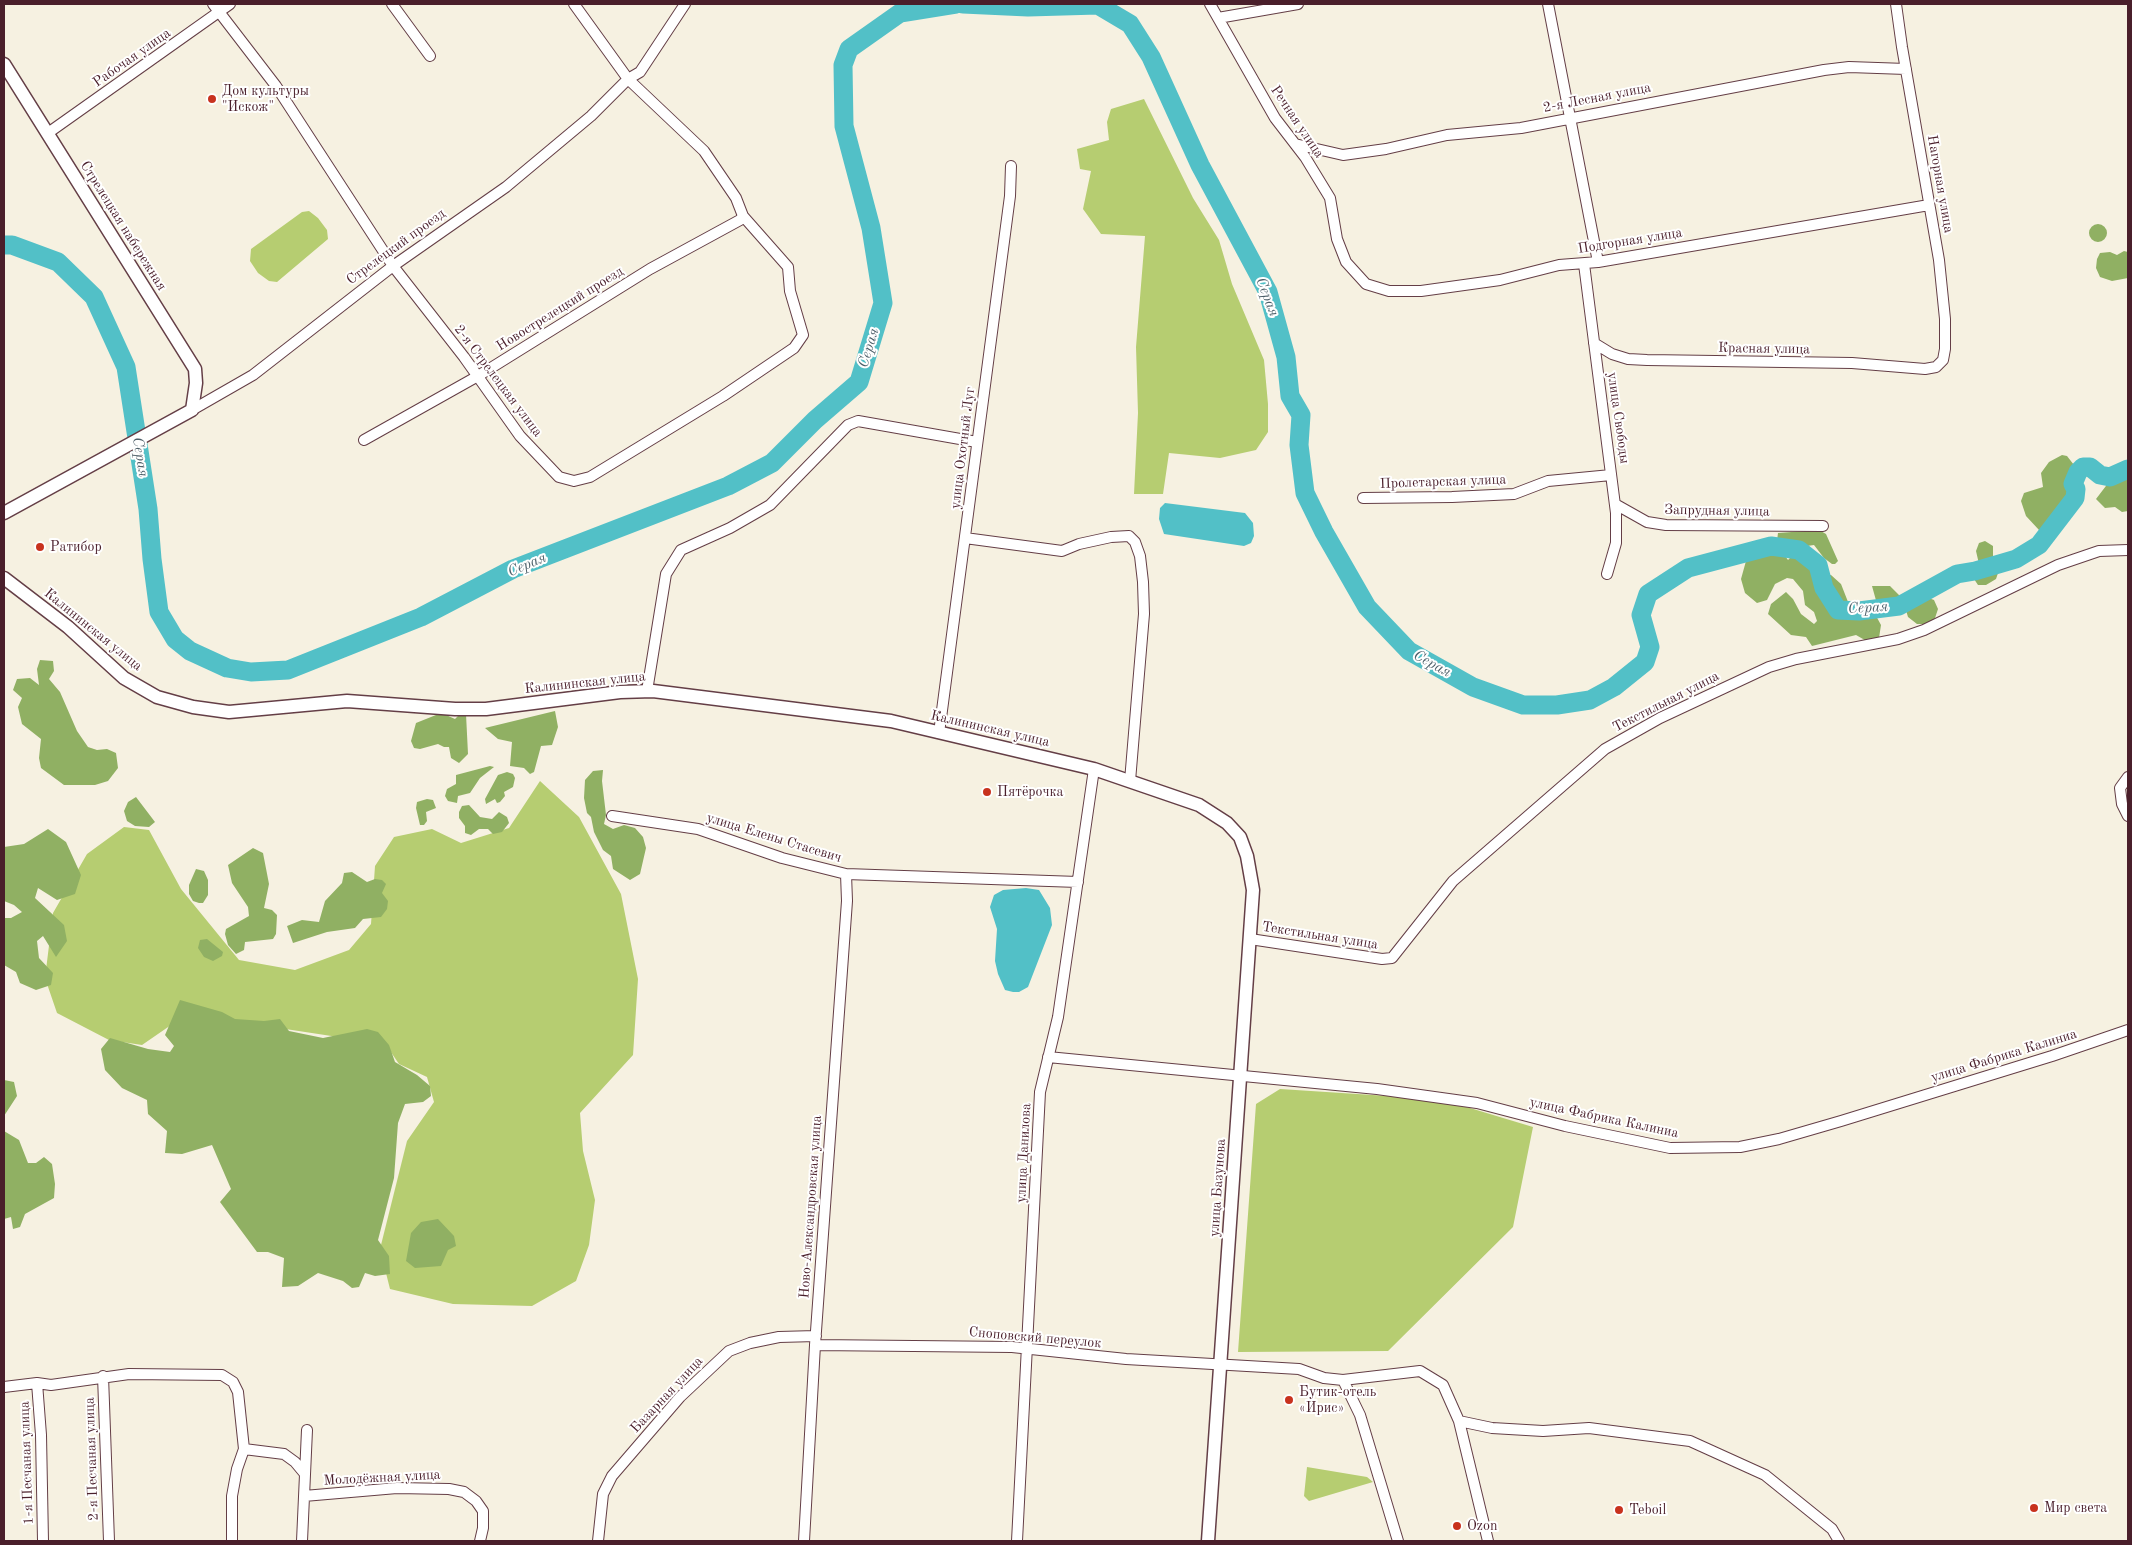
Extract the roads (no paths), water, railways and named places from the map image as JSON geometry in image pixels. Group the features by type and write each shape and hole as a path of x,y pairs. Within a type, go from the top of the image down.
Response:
{"street":[{"name":"Рабочая улица","path":"48,133 216,8 230,4"},
{"path":"392,4 430,56"},
{"path":"574,4 628,79 704,151 736,198 743,216"},
{"name":"Стрелецкий проезд","path":"4,513 97,464 253,375 393,266 506,187 591,116 628,79 640,72 685,4"},
{"name":"Речная улица","path":"1210,4 1275,118 1295,144 1330,198 1337,239 1346,262"},
{"path":"1218,18 1298,4"},
{"path":"1548,4 1598,262"},
{"name":"Нагорная улица","path":"1896,4 1939,260 1945,349 1943,360 1936,367"},
{"name":"2-я Стрелецкая улица","path":"216,8 276,86 393,266 478,376 520,436 558,477 574,481 590,477 723,396 794,348 803,335 790,291 788,267 743,216"},
{"name":"Стрелецкая набережная","path":"4,64 195,369 196,395 192,410"},
{"name":"2-я Лесная улица","path":"1295,144 1343,155 1386,149 1447,135 1520,128 1571,117 1849,67 1906,69"},
{"name":"улица Охотный Луг","path":"939,733 1010,196 1011,166"},
{"name":"Подгорная улица","path":"1346,262 1366,284 1397,291 1421,291 1480,283 1559,265 1598,262 1930,205"},
{"name":"Новострелецкий проезд","path":"364,440 478,376 650,270 740,220 743,216"},
{"name":"улица Свободы","path":"1584,264 1615,504 1616,543 1607,574"},
{"name":"Красная улица","path":"1594,343 1612,354 1647,360 1852,363 1925,369 1936,367"},
{"path":"647,691 666,574 681,550 730,528 770,505 837,434 848,425 858,421 977,442"},
{"name":"Пролетарская улица","path":"1363,498 1514,494 1548,482 1612,475"},
{"name":"Запрудная улица","path":"1615,504 1647,522 1666,525 1823,526"},
{"path":"965,538 1062,551 1079,544 1111,536 1129,536 1135,542 1140,556 1144,614 1130,781"},
{"name":"Текстильная улица","path":"1250,939 1382,959 1392,958 1453,881 1606,749 1660,718 1769,667 1796,659 1898,640 1924,630 2058,565 2100,551 2128,550"},
{"name":"Калининская улица","path":"6,581 68,627 124,678 156,697 193,708 229,712 347,701 456,709 486,708 647,691 890,721 1094,770 1199,806 1227,823 1240,837"},
{"name":"улица Данилова","path":"1017,1541 1040,1092 1058,1017 1094,770"},
{"path":"2128,777 2120,788 2122,804 2128,816"},
{"name":"улица Елены Стасевич","path":"612,816 698,829 782,858 846,874 1078,882"},
{"name":"улица Базунова","path":"1208,1541 1222,1363 1253,890 1248,856 1240,837"},
{"name":"Ново-Александровская улица","path":"804,1541 847,901 846,874"},
{"name":"улица Фабрика Калиниа","path":"1048,1057 1377,1089 1477,1103 1565,1126 1670,1148 1740,1147 1779,1139 1841,1121 1871,1110 2052,1056 2128,1030"},
{"name":"Базарная улица","path":"598,1541 604,1494 612,1476 680,1397 729,1351 750,1343 779,1337 816,1341"},
{"name":"Сноповский переулок","path":"816,1341 1012,1347 1126,1359 1222,1363 1299,1369 1324,1378 1343,1380 1420,1371 1443,1385 1459,1421 1488,1541"},
{"path":"4,1388 37,1384 52,1385 103,1376 222,1375 233,1382 238,1392 244,1449 237,1469 232,1496 232,1541"},
{"name":"2-я Песчаная улица","path":"103,1376 109,1541"},
{"path":"1343,1380 1360,1415 1398,1541"},
{"name":"1-я Песчаная улица","path":"37,1384 41,1444 43,1541"},
{"path":"1459,1421 1492,1428 1544,1431 1589,1428 1690,1441 1765,1475 1832,1529 1839,1541"},
{"path":"302,1541 307,1430"},
{"path":"244,1449 284,1454 295,1462 305,1474"},
{"name":"Молодёжная улица","path":"304,1496 397,1488 449,1489 464,1492 476,1501 482,1511 483,1528 480,1541"}],"water":[{"path":"1165,503 1245,513 1253,523 1254,536 1251,543 1244,546 1164,534 1159,519 1160,508"},
{"path":"1026,888 1039,890 1050,908 1052,925 1028,987 1019,992 1013,992 1005,990 998,974 995,961 997,929 990,907 994,895 1003,890"}],"waterway":[{"name":"Серая","path":"4,245 12,245 58,262 94,297 126,367 148,509 159,612 175,639 190,651 227,668 251,672 288,670 421,617 513,569 728,486 772,463 815,420 859,382 883,303 871,228 844,126 843,65 849,49 900,13 956,4"},
{"name":"Серая","path":"963,4 1028,7 1098,5 1130,24 1151,57 1200,165 1268,292 1286,357 1290,396 1301,415 1299,445 1305,493 1324,532 1367,607 1409,651 1473,687 1523,705 1557,705 1590,700 1614,687 1645,662 1650,647 1641,615 1648,594 1688,568 1771,546 1799,550 1818,565 1824,588 1838,610 1859,611 1899,606 1957,574 1975,571 2016,559 2039,545 2075,498 2076,489 2073,484 2078,472 2083,467 2090,467 2100,475 2110,477 2128,469"}],"place":[{"name":"Дом культуры \"Искож\"","path":"212,99"},
{"name":"Ратибор","path":"40,547"},
{"name":"Пятёрочка","path":"987,792"},
{"name":"Бутик-отель «Ирис»","path":"1289,1400"},
{"name":"Мир света","path":"2034,1508"},
{"name":"Teboil","path":"1619,1510"},
{"name":"Ozon","path":"1457,1526"}]}
